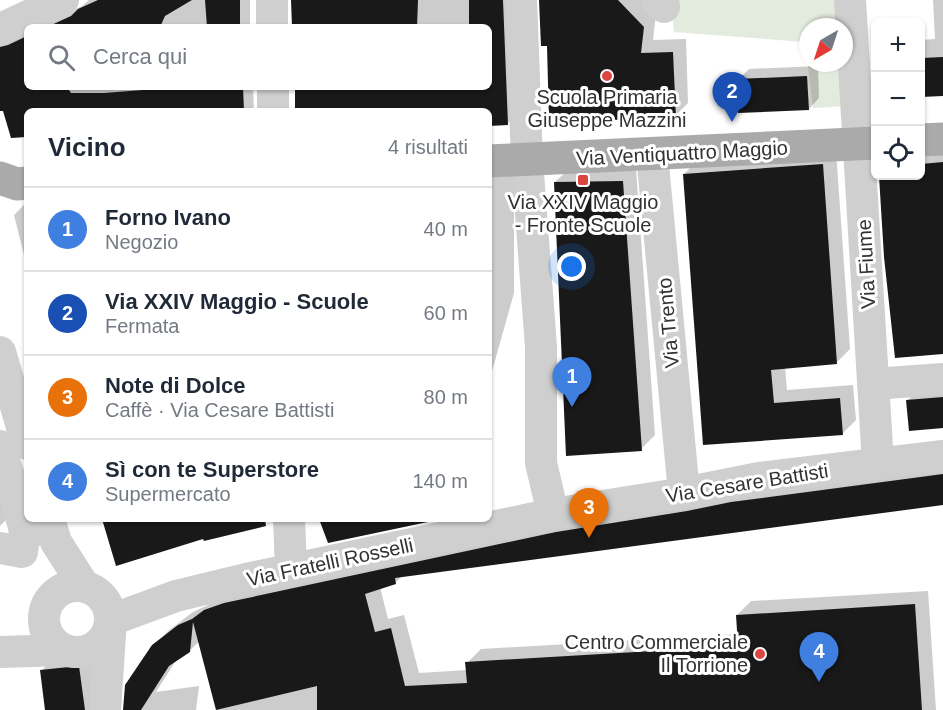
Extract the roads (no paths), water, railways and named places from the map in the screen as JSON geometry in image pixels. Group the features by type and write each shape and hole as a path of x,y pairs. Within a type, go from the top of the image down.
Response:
{"main road":[{"path":"925,141 943,139"},
{"name":"Via Ventiquattro Maggio","path":"492,162 867,144"}],"street":[{"path":"0,29 63,0"},
{"path":"272,0 272,24"},
{"path":"521,0 527,160 541,347 541,463 552,514"},
{"path":"657,0 664,7 663,0"},
{"name":"Via Fiume","path":"850,0 867,144 873,384 878,464"},
{"path":"273,90 273,108"},
{"name":"Via Trento","path":"652,154 684,493"},
{"path":"0,352 24,434"},
{"path":"873,384 943,379"},
{"path":"0,446 24,490"},
{"name":"Via Cesare Battisti","path":"552,514 684,493 759,478 943,456"},
{"name":"Via Fratelli Rosselli","path":"111,620 176,596 291,569 552,514"},
{"path":"289,522 291,569"},
{"path":"0,548 22,552 46,530"},
{"path":"46,530 84,586"},
{"path":"46,530 44,626 48,636 55,644 71,651 99,680 105,709"},
{"path":"1,652 45,609 53,595 62,589 84,586 99,593 109,609 111,620 105,709"},
{"path":"1,652 88,651 104,640 111,620"}],"place":[{"name":"Scuola Primaria Giuseppe Mazzini","path":"607,76"},
{"name":"Via XXIV Maggio - Scuole","path":"732,122"},
{"name":"Via XXIV Maggio - Fronte Scuole","path":"583,180"},
{"name":"Forno Ivano","path":"572,407"},
{"name":"Note di Dolce","path":"589,538"},
{"name":"Centro Commerciale Il Torrione","path":"760,654"},
{"name":"Sì con te Superstore","path":"819,682"}]}
